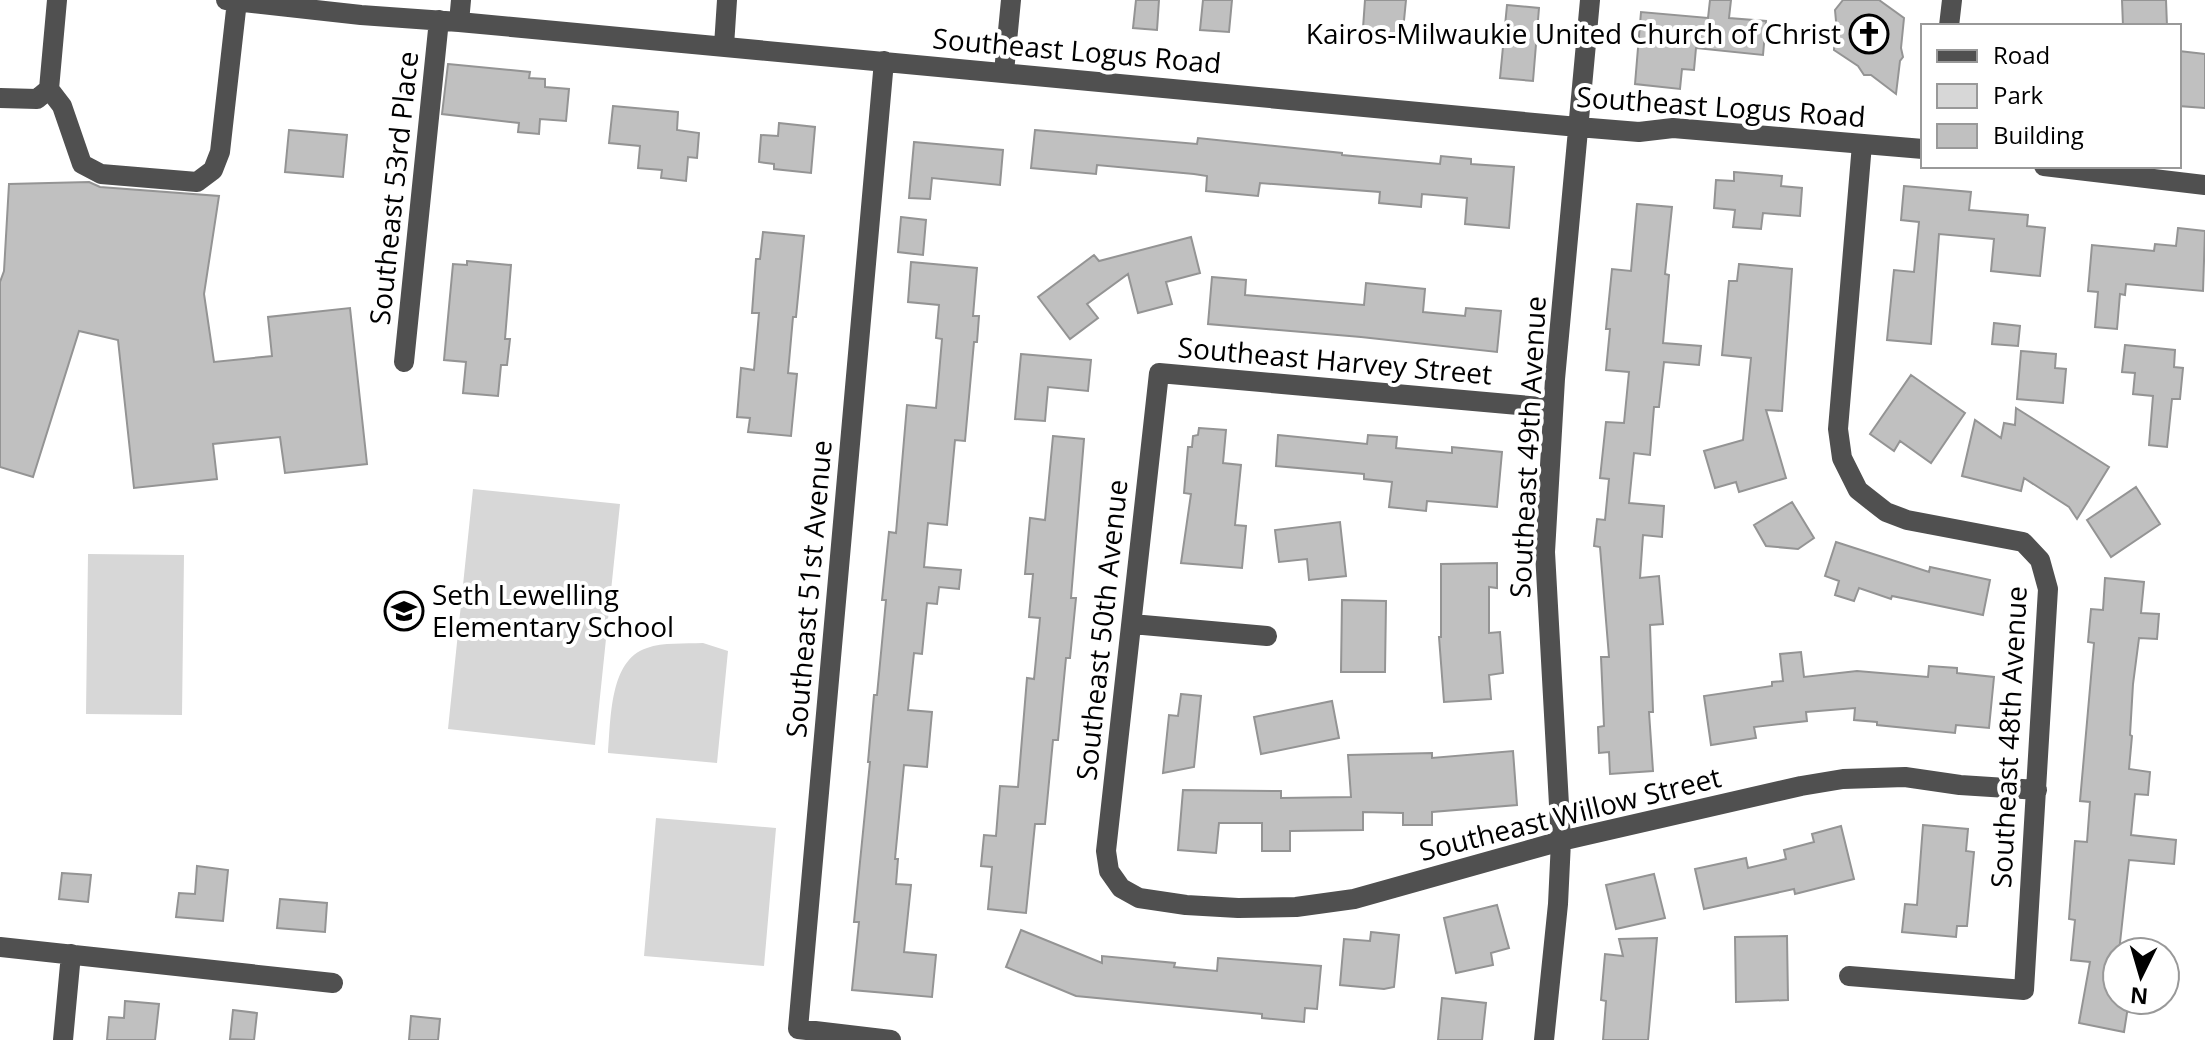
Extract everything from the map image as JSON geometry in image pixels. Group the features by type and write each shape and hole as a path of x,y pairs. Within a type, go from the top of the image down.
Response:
{"street":[{"path":"57,0 49,89 62,106 82,164 101,174 197,182 213,170 220,152 232,1"},
{"name":"Southeast 53rd Place","path":"404,362 449,21 461,0"},
{"path":"724,46 727,0"},
{"path":"1004,72 1011,0"},
{"name":"Southeast 49th Avenue","path":"1544,1040 1559,893 1561,841 1545,552 1553,408 1590,0"},
{"path":"1949,24 1952,0"},
{"name":"Southeast Logus Road","path":"232,1 348,6 449,21 1578,127 1639,132 1673,128 1921,149"},
{"name":"Southeast 51st Avenue","path":"884,61 798,1029 891,1040"},
{"path":"0,98 37,99 49,89"},
{"name":"Southeast 48th Avenue","path":"1849,976 2024,990 2048,589 2040,560 2023,542 1907,520 1886,512 1858,490 1842,458 1838,429 1862,144"},
{"path":"2061,168 2205,185"},
{"name":"Southeast Harvey Street","path":"1159,373 1553,408"},
{"name":"Southeast 50th Avenue","path":"1121,888 1109,871 1106,851 1159,373"},
{"path":"1132,624 1267,636"},
{"name":"Southeast Willow Street","path":"1121,888 1139,898 1186,905 1296,907 1354,899 1561,841 1843,779 1905,777 1960,785 2037,790"},
{"path":"0,947 333,983"},
{"path":"63,1040 71,954"}],"green space":[{"path":"473,489 620,504 595,745 448,729"},
{"path":"88,554 184,555 182,715 86,714"},
{"path":"703,643 728,651 717,763 608,753 614,693 625,665 635,655 653,646"},
{"path":"656,818 776,828 764,966 644,956"}],"building":[{"path":"1136,0 1159,0 1157,30 1133,28"},
{"path":"1203,0 1232,0 1229,32 1200,30"},
{"path":"1365,0 1406,0 1402,41 1371,38 1371,29 1363,28"},
{"path":"1710,0 1731,0 1729,18 1766,21 1763,55 1696,48 1694,70 1682,69 1680,89 1635,84 1641,12 1708,18"},
{"name":"Kairos-Milwaukie United Church of Christ","path":"1843,0 1879,0 1904,18 1903,57 1896,94 1871,75 1864,75 1858,66 1834,50 1835,10"},
{"path":"2122,0 2166,0 2167,24 2123,24"},
{"path":"1507,5 1539,8 1533,81 1500,78"},
{"path":"2181,51 2205,54 2205,108 2181,106"},
{"path":"448,64 530,72 529,78 545,79 545,87 569,89 566,121 540,119 539,134 518,132 519,123 442,114"},
{"path":"613,106 678,112 677,130 699,133 697,158 688,157 686,181 661,178 662,170 638,168 640,146 609,143"},
{"path":"779,123 815,127 811,173 774,169 774,164 759,162 761,135 778,136"},
{"path":"289,130 347,135 343,177 285,172"},
{"path":"1035,130 1197,144 1198,138 1440,164 1441,156 1471,159 1471,164 1514,167 1509,228 1465,224 1467,198 1422,194 1421,207 1379,203 1380,192 1260,183 1258,196 1206,191 1207,176 1194,174 1097,165 1096,174 1031,168"},
{"path":"914,142 1003,150 1000,185 932,178 930,199 909,198"},
{"path":"1734,172 1782,176 1781,186 1802,188 1800,216 1763,213 1761,229 1733,227 1735,210 1714,208 1716,180 1734,181"},
{"path":"89,182 100,187 219,196 204,294 214,362 272,356 268,317 350,308 367,464 285,473 280,437 213,444 217,479 134,488 118,340 79,331 33,477 0,467 0,282 4,271 9,184"},
{"path":"1904,186 1971,192 1969,210 2028,215 2027,226 2045,228 2040,276 1991,271 1994,239 1939,234 1931,344 1887,340 1894,270 1914,272 1919,222 1901,220"},
{"path":"1637,204 1672,207 1665,274 1669,275 1663,343 1701,346 1699,365 1664,362 1659,407 1654,407 1650,455 1634,453 1629,503 1664,506 1662,537 1643,535 1640,578 1659,576 1663,624 1650,625 1653,712 1649,712 1653,771 1610,774 1609,752 1599,753 1598,727 1604,726 1601,657 1609,657 1600,547 1594,546 1597,519 1605,520 1609,479 1600,478 1606,422 1624,423 1629,372 1606,370 1610,329 1606,329 1612,269 1631,271"},
{"path":"901,217 926,220 923,255 898,252"},
{"path":"2178,228 2205,231 2203,291 2126,284 2125,295 2120,294 2117,329 2095,327 2098,292 2088,291 2092,245 2154,251 2155,244 2176,246"},
{"path":"763,232 804,236 788,373 797,374 791,436 748,432 750,418 737,417 741,368 754,370 759,313 752,313 756,259 760,259"},
{"path":"1191,237 1200,273 1166,282 1172,304 1138,313 1128,274 1087,304 1098,318 1070,339 1038,297 1094,255 1099,261"},
{"path":"467,261 511,265 505,339 510,339 507,365 501,365 498,396 463,393 466,362 444,360 453,264 467,265"},
{"path":"911,262 977,268 973,316 979,316 965,441 955,440 947,525 928,523 924,567 961,570 959,589 939,587 937,604 927,603 922,654 914,653 908,710 932,712 927,767 904,765 895,859 898,859 896,884 911,885 904,952 936,955 932,997 852,990 859,922 854,922 874,695 877,695 886,600 882,600 889,532 896,533 907,405 936,408 942,339 936,338 939,305 908,302"},
{"path":"1739,264 1792,269 1782,411 1766,410 1786,478 1739,492 1736,482 1715,488 1704,451 1743,440 1751,358 1722,355 1729,281 1737,281"},
{"path":"1212,277 1246,280 1245,295 1364,305 1366,283 1425,289 1423,312 1465,316 1466,308 1501,311 1497,352 1208,324"},
{"path":"1994,323 2020,326 2018,346 1992,344"},
{"path":"2125,345 2175,350 2174,367 2183,368 2180,399 2172,399 2167,447 2149,445 2153,396 2133,394 2135,373 2122,372"},
{"path":"2021,351 2056,354 2055,368 2066,369 2063,403 2017,399"},
{"path":"1021,354 1091,360 1088,391 1048,387 1045,421 1015,419"},
{"path":"1911,375 1965,413 1931,463 1900,441 1894,451 1870,434"},
{"path":"2016,408 2109,467 2077,519 2069,507 2024,478 2021,491 1962,476 1975,420 2001,438 2004,423 2015,425"},
{"path":"1199,428 1226,430 1223,463 1241,465 1235,525 1246,526 1242,568 1181,563 1191,494 1184,493 1188,447 1192,447 1193,436 1198,435"},
{"path":"1278,435 1367,444 1368,435 1397,437 1396,448 1452,453 1452,447 1502,452 1497,507 1427,501 1426,511 1389,507 1392,482 1364,479 1364,474 1276,466"},
{"path":"1053,436 1084,439 1071,598 1076,598 1058,740 1053,740 1045,824 1035,824 1026,913 988,909 992,867 981,866 984,835 996,836 1000,786 1018,787 1027,678 1034,679 1040,618 1029,617 1033,574 1025,574 1030,518 1045,520"},
{"path":"2136,487 2160,524 2111,557 2087,520"},
{"path":"1792,502 1814,538 1798,549 1766,546 1754,525"},
{"path":"1340,522 1346,576 1309,580 1307,559 1279,562 1275,530"},
{"path":"1836,542 1929,572 1930,567 1990,580 1983,615 1892,596 1891,599 1859,588 1854,601 1835,595 1839,581 1825,576"},
{"path":"1497,563 1497,588 1489,587 1489,633 1500,632 1503,673 1489,675 1491,699 1444,702 1439,637 1441,564"},
{"path":"2105,578 2144,582 2141,613 2159,614 2157,639 2139,638 2133,684 2129,769 2150,772 2148,795 2135,794 2131,835 2176,840 2174,864 2129,860 2121,936 2101,936 2101,1016 2126,1016 2124,1032 2079,1023 2090,962 2071,960 2075,920 2069,919 2075,841 2087,842 2090,802 2080,801 2094,643 2088,642 2091,609 2103,610"},
{"path":"1342,600 1386,601 1385,672 1341,672"},
{"path":"1801,652 1804,677 1857,671 1928,677 1929,666 1957,668 1957,673 1994,677 1989,728 1956,725 1955,733 1877,725 1877,722 1854,720 1855,708 1806,712 1807,721 1754,727 1756,738 1711,745 1704,696 1772,686 1772,682 1783,681 1780,654"},
{"path":"1181,694 1201,696 1194,767 1163,773 1169,715 1178,716"},
{"path":"1332,701 1339,738 1261,754 1254,717"},
{"path":"1513,751 1517,805 1432,812 1432,825 1403,825 1403,813 1363,812 1363,830 1290,831 1290,851 1262,851 1262,823 1219,823 1216,853 1178,850 1183,790 1281,791 1281,798 1351,797 1348,755 1432,753 1432,758"},
{"path":"1923,825 1968,829 1966,851 1974,852 1967,926 1957,926 1956,937 1902,932 1905,904 1917,905"},
{"path":"1841,826 1854,879 1795,894 1794,889 1704,909 1695,869 1746,858 1748,868 1786,859 1784,850 1814,842 1812,834"},
{"path":"197,866 228,870 223,921 176,917 179,893 195,894"},
{"path":"62,873 91,875 88,902 59,899"},
{"path":"1654,874 1665,918 1616,929 1606,885"},
{"path":"280,899 327,903 325,932 277,928"},
{"path":"1497,905 1509,948 1491,953 1493,965 1456,973 1444,918"},
{"path":"1021,930 1102,963 1102,956 1175,963 1174,967 1217,971 1218,958 1321,966 1317,1009 1305,1008 1304,1022 1262,1018 1262,1014 1076,996 1006,967"},
{"path":"1371,932 1399,935 1394,987 1340,985 1344,939 1370,941"},
{"path":"1787,936 1788,1000 1736,1002 1735,937"},
{"path":"1657,938 1648,1040 1603,1040 1606,1001 1601,1000 1605,954 1623,956 1619,939"},
{"path":"1442,998 1486,1003 1482,1040 1438,1040"},
{"path":"125,1001 159,1004 155,1040 107,1040 109,1017 124,1018"},
{"path":"233,1010 257,1013 254,1040 230,1039"},
{"path":"411,1016 440,1019 438,1040 409,1040"}],"place":[{"name":"Kairos-Milwaukie United Church of Christ","path":"1869,34"},
{"name":"Seth Lewelling Elementary School","path":"404,611"}]}
